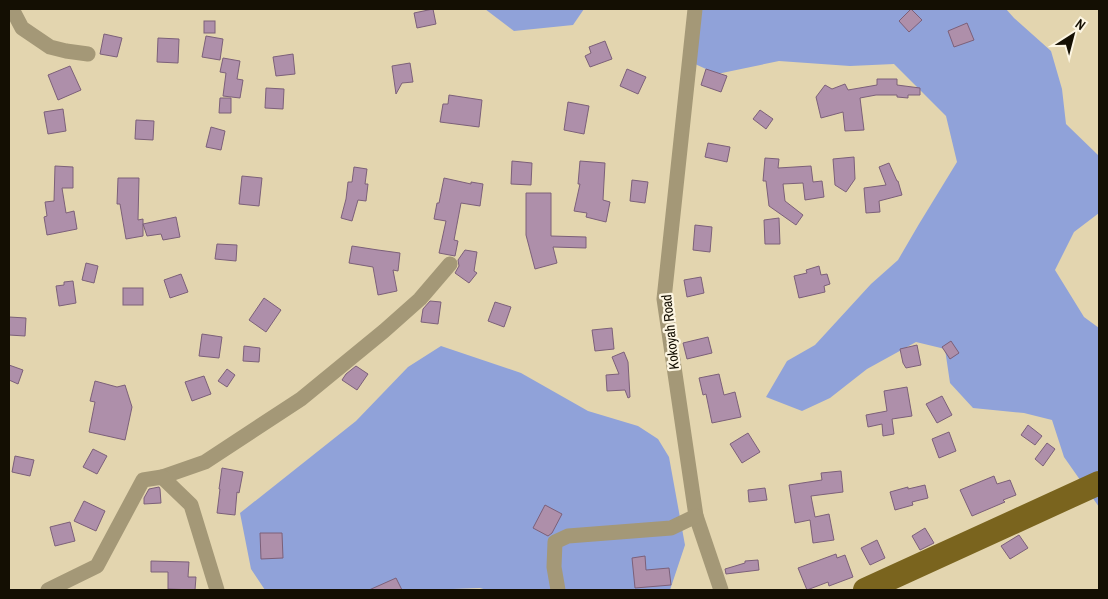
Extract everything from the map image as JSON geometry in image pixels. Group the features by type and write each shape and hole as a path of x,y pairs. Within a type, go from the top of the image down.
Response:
{"main road":[{"path":"865,590 1099,483"}],"street":[{"path":"12,9 22,28 50,47 88,54"},
{"name":"Kokoyah Road","path":"695,9 664,299 696,516 721,590"},
{"path":"48,590 97,566 143,480 162,477 205,462 300,399 384,331 420,299 450,264"},
{"path":"162,477 191,505 217,590"},
{"path":"558,590 554,567 555,542 568,536 671,528 696,516"}],"shaded area":[{"path":"485,9 584,9 573,25 514,31"},
{"path":"693,9 1006,9 1051,51 1062,89 1066,124 1099,156 1099,213 1074,232 1055,270 1084,317 1099,328 1099,507 1064,457 1052,420 1024,413 973,408 950,383 945,349 916,342 867,369 830,398 802,411 766,397 787,361 815,345 871,284 898,260 957,162 946,116 894,64 850,66 779,61 717,74 684,59"},
{"path":"441,346 521,373 588,411 638,426 658,439 669,457 685,545 670,590 487,590 480,588 265,590 251,569 240,513 356,421 408,367"}],"building":[{"path":"433,9 436,24 417,28 414,13"},
{"path":"911,9 922,20 909,32 899,21"},
{"path":"204,21 215,21 215,33 204,33"},
{"path":"967,23 974,40 954,47 948,31"},
{"path":"104,34 122,38 117,57 100,54"},
{"path":"206,36 223,39 220,60 202,57"},
{"path":"158,38 179,39 178,63 157,62"},
{"path":"605,41 612,59 590,67 585,56 591,53 589,47"},
{"path":"293,54 295,74 276,76 273,57"},
{"path":"223,58 240,61 237,79 243,80 240,98 223,96 226,73 220,72"},
{"path":"410,63 413,82 402,83 396,94 392,66"},
{"path":"70,66 81,90 58,100 48,75"},
{"path":"627,69 646,77 638,94 620,86"},
{"path":"706,69 727,76 721,92 701,85"},
{"path":"877,79 897,79 897,85 920,88 920,95 908,95 908,98 897,97 897,95 876,95 860,98 864,130 845,131 843,112 821,118 816,97 825,85 832,89 845,84 848,90 877,85"},
{"path":"266,88 284,89 283,109 265,108"},
{"path":"449,95 482,100 479,127 440,122 443,104 448,104"},
{"path":"220,98 231,98 231,113 219,113"},
{"path":"568,102 589,106 584,134 564,130"},
{"path":"63,109 66,131 48,134 44,112"},
{"path":"760,110 773,119 766,129 753,119"},
{"path":"136,120 154,121 153,140 135,139"},
{"path":"211,127 225,131 221,150 206,147"},
{"path":"708,143 730,147 727,162 705,157"},
{"path":"854,157 855,179 846,192 835,185 833,159"},
{"path":"765,158 779,159 778,168 811,166 813,182 822,181 824,197 805,200 803,183 783,184 785,201 803,215 796,225 769,206 766,181 763,181"},
{"path":"512,161 532,163 531,185 511,184"},
{"path":"580,161 605,163 603,200 610,202 606,222 586,217 587,213 574,211 580,184 578,184"},
{"path":"889,163 898,181 902,195 879,201 880,212 866,213 864,188 886,185 879,167"},
{"path":"55,166 73,167 73,188 62,188 66,213 74,211 77,229 47,235 44,217 47,216 45,202 54,201"},
{"path":"354,167 367,169 365,184 368,184 366,201 358,200 352,221 341,218 348,182 352,182"},
{"path":"242,176 262,178 259,206 239,204"},
{"path":"118,178 139,178 138,220 143,219 143,236 126,239 120,204 117,204"},
{"path":"444,178 471,184 471,182 483,184 480,206 461,203 454,240 458,241 455,256 439,253 446,221 434,219"},
{"path":"632,180 648,182 645,203 630,201"},
{"path":"526,193 551,193 551,236 586,237 586,248 553,247 557,263 535,269 526,235"},
{"path":"176,217 180,237 163,240 161,234 147,236 143,224"},
{"path":"779,218 780,244 765,244 764,220"},
{"path":"695,225 712,227 710,252 693,250"},
{"path":"217,244 237,245 236,261 215,259"},
{"path":"352,246 400,253 398,271 393,270 397,291 378,295 373,267 349,263"},
{"path":"465,250 477,252 474,271 477,273 469,283 455,273 459,266 458,260"},
{"path":"86,263 98,266 94,283 82,280"},
{"path":"819,266 821,275 827,274 830,284 824,286 825,292 799,298 794,276 807,273 806,270"},
{"path":"181,274 188,292 170,298 164,280"},
{"path":"701,277 704,293 687,297 684,280"},
{"path":"73,281 76,303 59,306 56,286 64,285 64,282"},
{"path":"123,288 143,288 143,305 123,305"},
{"path":"264,298 281,310 266,332 249,320"},
{"path":"430,301 441,302 438,324 421,322 423,309"},
{"path":"495,302 511,307 504,327 488,321"},
{"path":"9,317 26,318 25,336 9,335"},
{"path":"612,328 614,349 595,351 592,330"},
{"path":"202,334 222,337 219,358 199,356"},
{"path":"708,337 712,353 687,359 683,343"},
{"path":"951,341 959,353 950,359 942,347"},
{"path":"917,345 921,365 906,368 900,349"},
{"path":"244,346 260,348 259,362 243,361"},
{"path":"624,352 628,362 630,397 628,398 625,390 607,391 606,375 619,374 612,357"},
{"path":"9,365 23,370 18,384 9,380"},
{"path":"356,366 368,374 357,390 342,380"},
{"path":"227,369 235,375 227,387 218,381"},
{"path":"719,374 724,395 735,392 741,417 712,423 706,394 703,395 699,378"},
{"path":"204,376 211,394 192,401 185,382"},
{"path":"95,381 117,387 125,385 132,407 125,440 89,432 95,402 90,401"},
{"path":"907,387 912,416 892,419 894,434 883,436 882,424 868,427 866,415 887,411 884,391"},
{"path":"942,396 952,415 937,423 926,404"},
{"path":"1028,425 1042,436 1035,445 1021,435"},
{"path":"949,432 956,451 939,458 932,439"},
{"path":"748,433 760,452 742,463 730,444"},
{"path":"1047,443 1055,449 1043,466 1035,459"},
{"path":"93,449 107,456 97,474 83,467"},
{"path":"15,456 34,460 30,476 12,472"},
{"path":"222,468 243,472 239,493 237,492 235,515 217,513"},
{"path":"841,471 843,492 811,496 815,517 829,514 834,540 813,543 810,520 795,523 789,485 822,480 821,473"},
{"path":"994,476 997,484 1010,480 1016,495 1003,500 1005,502 972,516 960,490"},
{"path":"925,485 928,498 912,502 913,505 895,510 890,492"},
{"path":"159,487 161,503 144,504 144,498 149,489"},
{"path":"765,488 767,500 749,502 748,490"},
{"path":"84,501 105,511 96,531 74,521"},
{"path":"545,505 562,514 552,533 548,536 533,528"},
{"path":"70,522 75,541 55,546 50,527"},
{"path":"925,528 934,543 920,550 912,536"},
{"path":"260,533 282,533 283,558 261,559"},
{"path":"1019,535 1028,548 1010,559 1001,546"},
{"path":"877,540 885,558 870,565 861,548"},
{"path":"836,554 837,558 845,555 853,577 829,586 828,582 807,590 798,568"},
{"path":"645,556 646,570 669,568 671,585 635,588 632,558"},
{"path":"758,560 759,570 726,574 725,569 745,563 745,561"},
{"path":"151,561 189,562 188,577 196,577 195,590 168,589 168,572 151,572"},
{"path":"396,578 402,590 369,590"}]}
